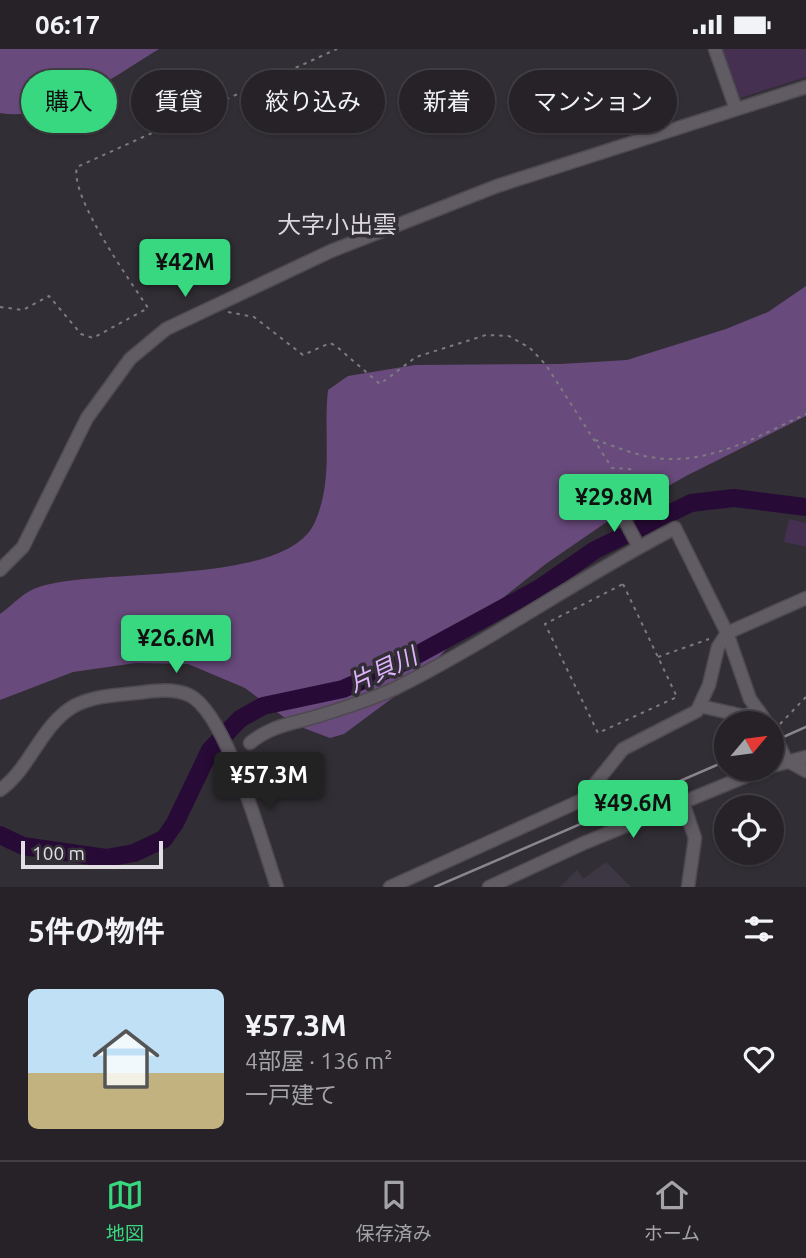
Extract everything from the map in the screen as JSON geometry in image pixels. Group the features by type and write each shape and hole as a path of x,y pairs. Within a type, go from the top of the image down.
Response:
{"street":[{"path":"715,49 736,109"},
{"path":"0,570 23,547 87,418 131,359 166,329 291,268 485,191 806,87"},
{"path":"617,506 639,547"},
{"path":"250,743 284,723 317,717 396,688 530,614 675,528 727,633 750,699 759,711"},
{"path":"390,887 582,800 623,749 634,741 684,719 700,706 709,685 718,647 727,633 806,598"},
{"path":"0,790 10,783 57,721 73,707 106,696 177,691 203,705 217,726 231,756 277,887"},
{"path":"700,706 716,711"},
{"path":"784,756 786,760 806,771"},
{"path":"786,760 806,757"},
{"path":"489,887 584,843 735,781"},
{"path":"683,803 695,838 688,887"}],"path":[{"path":"0,307 23,310 49,296 81,334 93,338 148,308 85,206 75,174 77,167 337,49"},
{"path":"226,312 254,317 303,355 330,343 380,384 416,357 486,335 509,336 530,348 546,365 612,468 630,469 634,475 633,484 612,497 617,506"},
{"path":"594,439 646,456 686,459 732,447 806,414"},
{"path":"622,585 658,657 677,697 598,733 545,624 622,585"},
{"path":"658,657 727,633"},
{"path":"784,716 806,697"}],"shaded area":[{"path":"0,49 159,49 117,75 117,70 21,70 21,114 0,113"},
{"path":"722,49 806,49 806,77 740,98"},
{"path":"806,286 806,416 686,476 617,515 547,563 466,627 422,676 344,734 330,738 293,724 245,688 188,664 136,663 73,672 0,700 0,614 33,589 68,581 232,566 269,557 298,543 315,522 321,506 326,473 328,390 348,376 415,365 561,364 627,360 726,329 768,312"},
{"path":"789,519 806,523 806,547 784,542"},
{"path":"606,862 631,887 560,887 577,870 583,879"}],"waterway":[{"name":"片貝川","path":"0,835 23,846 106,858 134,853 164,839 175,823 210,750 240,719 263,706 343,689 402,663 540,588 595,550 691,503 734,498 806,507"}],"railway":[{"path":"784,737 806,727"},
{"path":"435,887 714,766"}],"district":[{"name":"大字小出雲","path":"337,225"}]}
